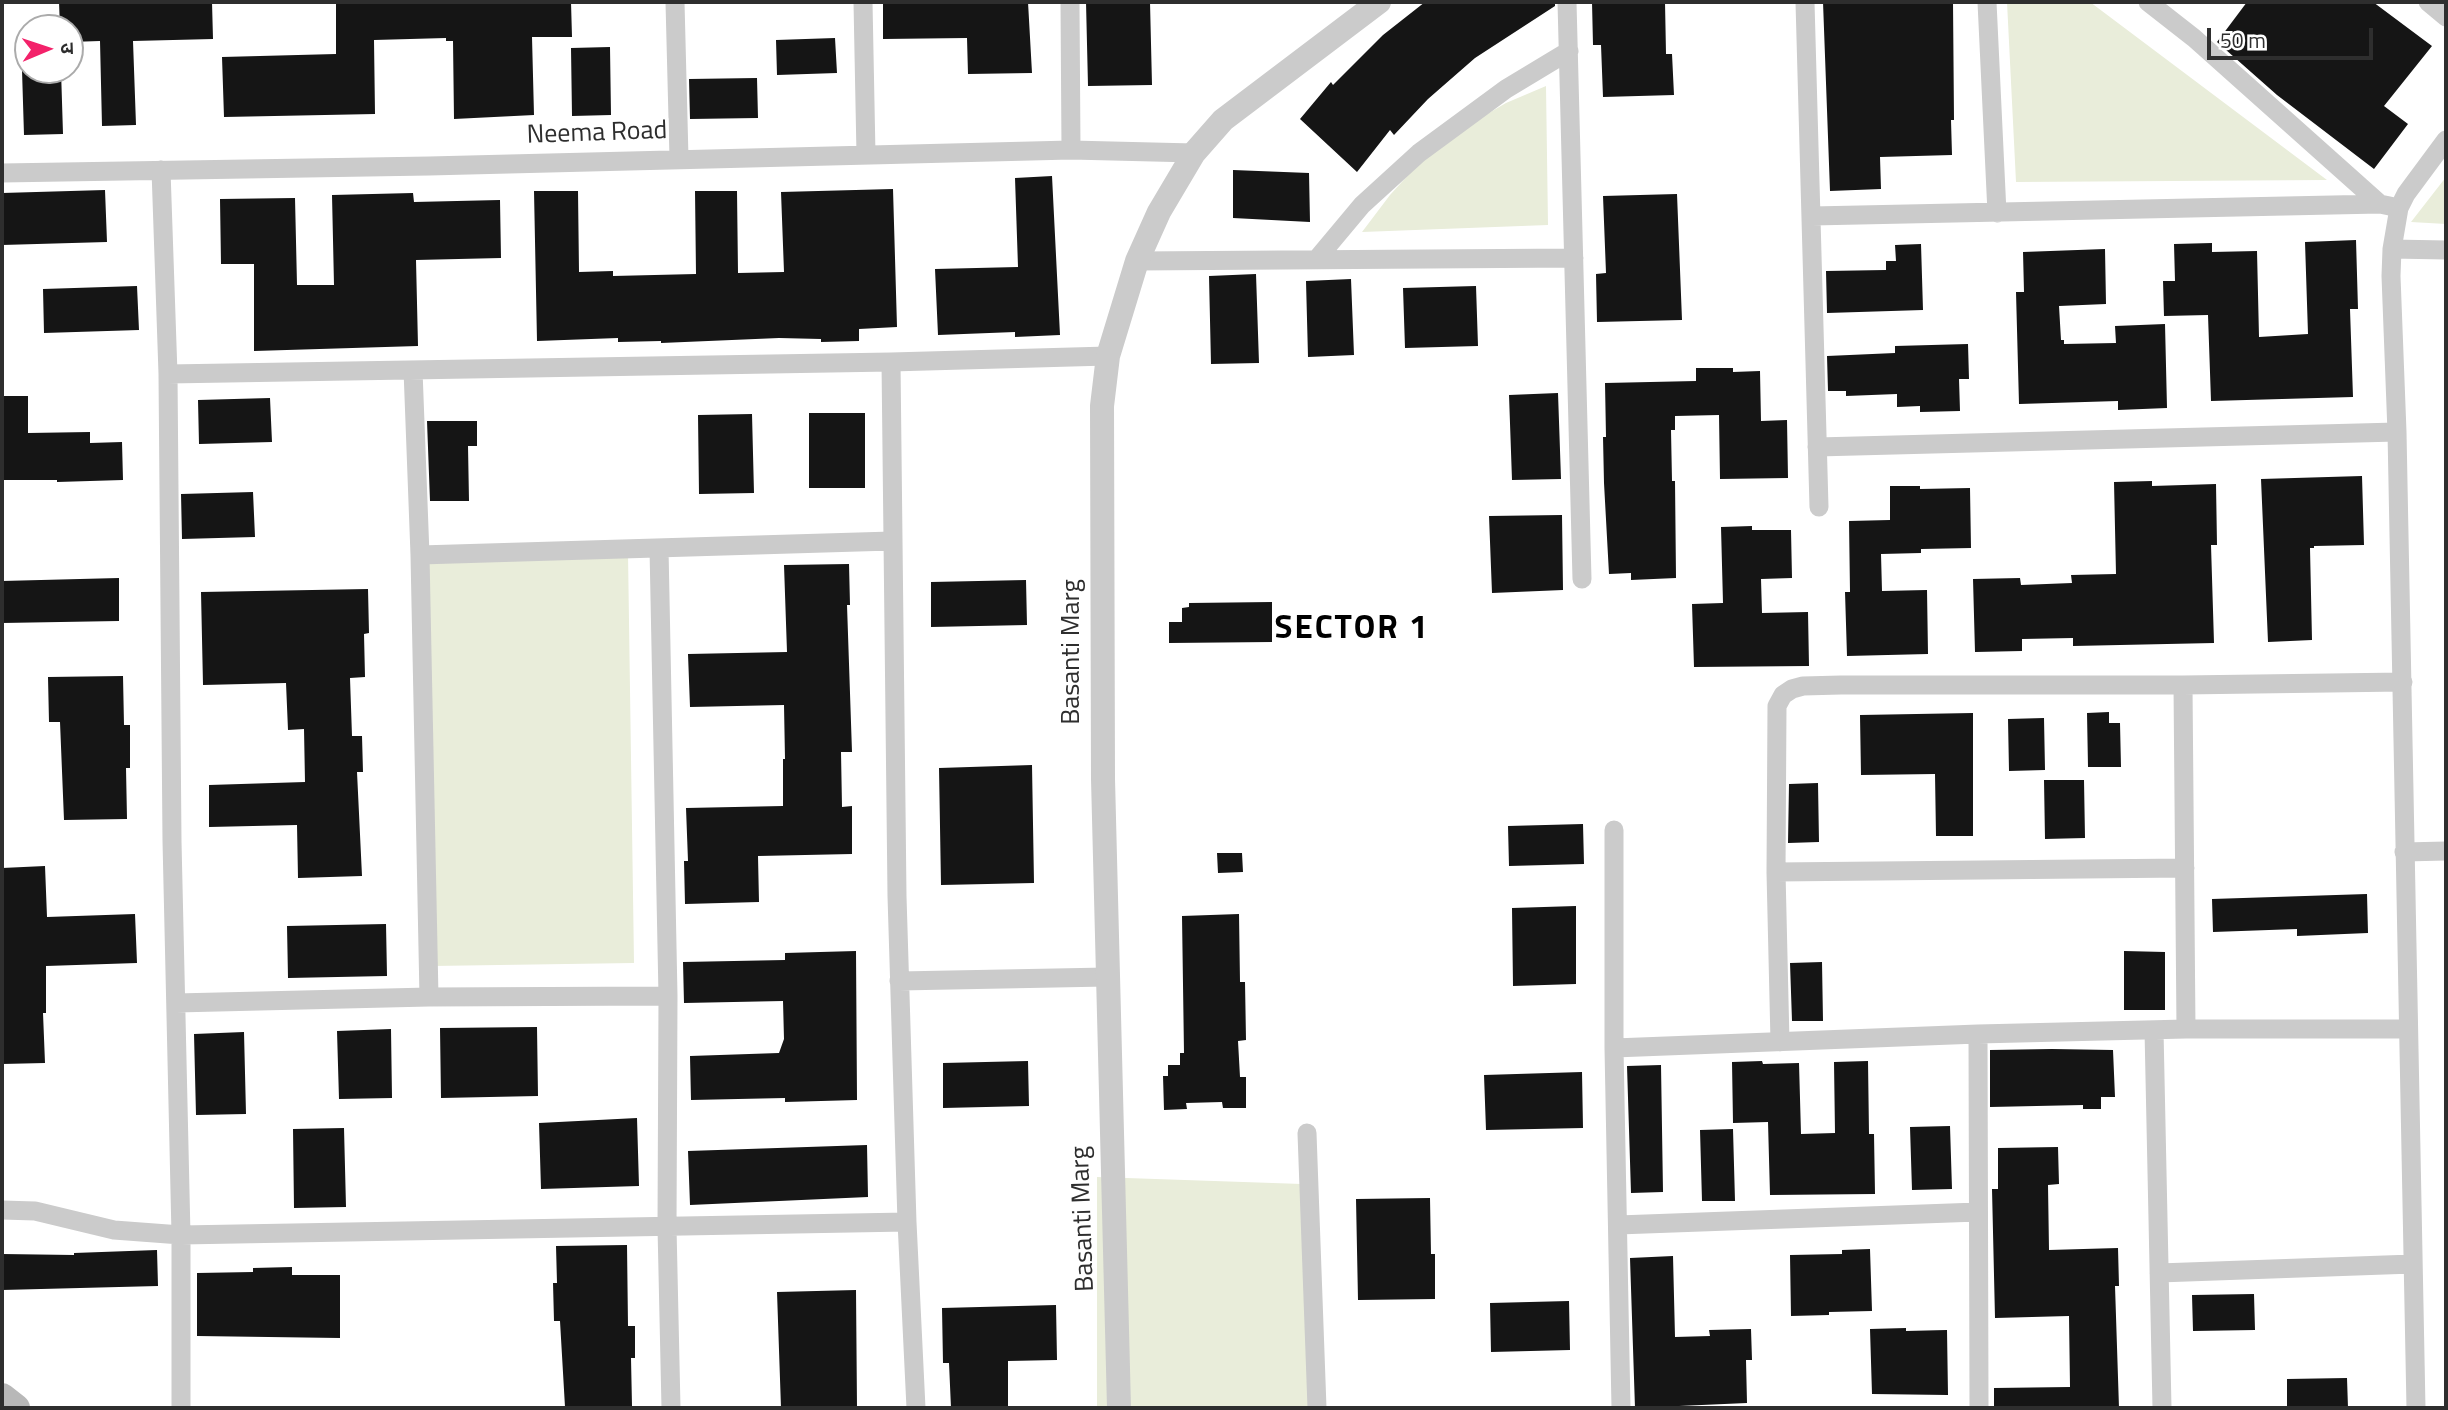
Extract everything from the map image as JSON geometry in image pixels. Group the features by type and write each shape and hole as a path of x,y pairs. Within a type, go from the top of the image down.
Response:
{"main road":[{"path":"2,1397 16,1408"}],"street":[{"path":"675,2 679,158"},
{"path":"863,2 866,155"},
{"path":"1070,2 1071,150"},
{"name":"Basanti Marg","path":"1119,1408 1103,765 1102,406 1108,356 1137,261 1159,212 1194,153 1223,120 1379,2"},
{"path":"1567,2 1582,579"},
{"path":"1805,2 1819,507"},
{"path":"1987,2 1997,213"},
{"path":"2148,2 2194,37 2390,206 2403,682 2416,1408"},
{"path":"2428,2 2446,17"},
{"path":"1316,260 1362,205 1419,153 1506,89 1569,51"},
{"path":"1812,216 2390,206 2406,194 2446,140"},
{"name":"Neema Road","path":"2,173 429,166 1071,150 1194,153"},
{"path":"161,170 168,374 172,841 181,1235 181,1408"},
{"path":"2392,249 2446,250"},
{"path":"1137,261 1574,258"},
{"path":"168,374 1108,356"},
{"path":"891,362 899,981 906,1222 916,1408"},
{"path":"413,370 420,555 429,997"},
{"path":"1817,447 2397,432"},
{"path":"420,555 892,541"},
{"path":"659,548 668,996 667,1227 671,1408"},
{"path":"1780,1042 1776,872 1777,706 1783,695 1792,689 1841,685 2403,682"},
{"path":"2183,685 2186,1030"},
{"path":"1614,830 1614,1048 1621,1408"},
{"path":"2404,852 2446,850"},
{"path":"1776,872 2185,868"},
{"path":"899,981 1107,977"},
{"path":"176,1003 429,997 668,996"},
{"path":"1614,1048 2154,1030 2408,1030"},
{"path":"2154,1030 2162,1408"},
{"path":"1978,1034 1979,1408"},
{"path":"1307,1133 1317,1408"},
{"path":"2,1210 35,1211 114,1230 181,1235 906,1222"},
{"path":"1618,1225 1978,1212"},
{"path":"2159,1273 2413,1264"}],"green space":[{"path":"2007,2 2090,2 2327,180 2016,182"},
{"path":"1546,86 1548,225 1362,232 1390,195 1421,161 1458,131 1506,103"},
{"path":"2446,177 2446,224 2411,222"},
{"path":"628,553 634,963 432,966 426,556"},
{"path":"1097,1177 1302,1184 1311,1408 1097,1408"}],"building":[{"path":"59,2 212,2 213,39 133,41 136,125 102,126 100,41 84,42 84,14 59,14"},
{"path":"336,2 571,2 572,37 532,37 534,115 454,119 453,41 446,41 446,38 374,40 375,114 224,117 222,57 336,54"},
{"path":"883,2 1028,2 1032,73 968,74 967,38 883,39"},
{"path":"1086,2 1150,2 1152,85 1088,86"},
{"path":"1425,2 1555,2 1555,6 1475,58 1428,99 1394,135 1390,130 1357,172 1300,119 1331,82 1333,85 1383,35"},
{"path":"1592,2 1665,2 1666,54 1672,54 1674,95 1603,97 1601,45 1593,45"},
{"path":"1823,2 1953,2 1952,155 1880,157 1881,189 1830,191"},
{"path":"2247,2 2373,2 2432,46 2384,106 2408,124 2374,169 2277,95 2217,42"},
{"path":"835,38 837,73 777,75 776,40"},
{"path":"610,47 611,115 572,116 571,48"},
{"path":"757,78 758,118 690,119 689,79"},
{"path":"22,84 61,84 63,134 24,135"},
{"path":"1233,170 1309,173 1310,222 1233,218"},
{"path":"1052,176 1060,335 1015,337 1015,332 938,335 935,269 1018,267 1015,178"},
{"path":"893,189 897,327 859,329 859,341 821,342 821,339 779,338 661,343 618,342 618,338 537,341 534,191 578,191 579,272 613,271 613,276 696,274 695,191 737,191 738,273 784,272 781,192"},
{"path":"105,190 107,242 2,245 2,193"},
{"path":"413,193 414,202 500,200 501,258 416,260 418,346 254,351 254,264 221,264 220,199 295,198 297,285 334,285 332,195"},
{"path":"1677,194 1682,320 1597,322 1596,274 1606,273 1603,196"},
{"path":"2356,240 2358,309 2350,309 2353,397 2211,401 2208,315 2164,316 2163,281 2175,281 2174,244 2212,243 2212,252 2257,251 2259,337 2308,334 2305,242"},
{"path":"1921,244 1923,310 1827,313 1826,271 1886,270 1886,261 1896,261 1895,245"},
{"path":"2105,249 2106,304 2059,306 2061,340 2064,340 2064,344 2116,343 2115,326 2165,324 2167,408 2118,410 2118,401 2019,404 2016,292 2024,292 2023,252"},
{"path":"1256,274 1259,363 1211,364 1209,276"},
{"path":"1351,279 1354,355 1308,357 1306,281"},
{"path":"137,286 139,330 44,333 43,289"},
{"path":"1476,286 1478,346 1405,348 1403,288"},
{"path":"1968,344 1969,379 1959,379 1960,411 1920,412 1920,406 1897,407 1897,394 1846,396 1846,391 1828,391 1827,356 1895,353 1895,346"},
{"path":"1696,368 1733,368 1733,372 1760,371 1761,421 1787,420 1788,478 1720,479 1719,415 1675,416 1675,430 1671,430 1672,481 1675,481 1676,578 1631,580 1631,573 1609,574 1603,437 1606,437 1605,383 1696,381"},
{"path":"1558,393 1561,479 1512,480 1509,395"},
{"path":"2,396 28,396 28,433 90,432 90,443 122,442 123,480 2,480"},
{"path":"270,398 272,442 199,444 198,400"},
{"path":"809,413 865,413 865,488 809,488"},
{"path":"752,414 754,493 699,494 698,415"},
{"path":"427,421 477,421 477,446 468,446 469,501 430,501"},
{"path":"2362,476 2364,545 2310,548 2312,640 2268,642 2261,479"},
{"path":"2152,481 2152,486 2216,484 2217,545 2211,545 2214,643 2073,646 2073,638 2022,639 2022,651 1975,652 1973,579 2020,578 2021,585 2072,583 2071,575 2116,574 2114,482"},
{"path":"1890,486 1920,486 1920,489 1970,488 1971,548 1921,549 1921,553 1881,554 1882,591 1927,590 1928,654 1847,656 1845,592 1850,592 1849,521 1890,520"},
{"path":"253,492 255,537 182,539 181,494"},
{"path":"1562,515 1563,590 1492,593 1489,516"},
{"path":"1752,526 1752,530 1791,530 1792,578 1761,579 1762,613 1808,612 1809,666 1694,667 1692,604 1723,603 1721,527"},
{"path":"849,564 850,605 847,605 852,752 841,752 842,807 852,806 852,854 758,856 759,902 685,904 684,861 688,861 686,808 783,806 785,759 784,705 690,707 688,654 787,652 784,565"},
{"path":"119,578 119,621 2,623 2,581"},
{"path":"1026,580 1027,625 931,627 931,582"},
{"path":"368,589 369,633 364,634 365,677 350,678 352,736 362,736 363,772 357,772 362,876 298,878 297,825 209,827 209,785 305,782 304,729 288,730 286,683 203,685 201,592"},
{"path":"1272,602 1272,642 1169,643 1169,622 1182,622 1182,608 1189,607 1189,603"},
{"path":"123,676 124,725 130,725 130,768 126,768 127,819 64,820 60,722 49,722 48,677"},
{"path":"2109,712 2109,723 2120,723 2121,767 2088,767 2087,713"},
{"path":"1973,713 1973,836 1936,836 1935,774 1861,775 1860,715"},
{"path":"2044,718 2045,770 2009,771 2008,719"},
{"path":"1032,765 1034,883 941,885 939,768"},
{"path":"2044,780 2084,780 2085,838 2045,839"},
{"path":"1818,783 1819,842 1788,843 1789,784"},
{"path":"1583,824 1584,864 1509,866 1508,826"},
{"path":"1217,853 1242,853 1243,872 1218,873"},
{"path":"45,866 47,917 135,914 137,963 46,966 46,1013 43,1013 45,1063 2,1064 2,868"},
{"path":"2367,894 2368,933 2297,936 2297,929 2213,932 2212,899"},
{"path":"1576,906 1576,984 1513,986 1512,908"},
{"path":"1239,914 1240,982 1245,982 1246,1040 1238,1041 1240,1077 1246,1077 1246,1108 1223,1108 1222,1102 1186,1103 1187,1109 1164,1110 1163,1076 1168,1076 1168,1065 1180,1065 1180,1053 1184,1053 1182,916"},
{"path":"386,924 387,976 288,978 287,926"},
{"path":"856,951 857,1100 691,1100 690,1056 779,1053 784,1039 783,1001 684,1003 683,962 785,960 785,953"},
{"path":"2124,951 2165,952 2165,1010 2124,1010"},
{"path":"1822,962 1823,1021 1792,1021 1790,963"},
{"path":"537,1027 538,1096 441,1098 440,1028"},
{"path":"391,1029 392,1098 339,1099 337,1031"},
{"path":"244,1032 246,1114 196,1115 194,1034"},
{"path":"1990,1050 2113,1050 2115,1097 2101,1097 2101,1109 2083,1109 2083,1105 1990,1107"},
{"path":"1028,1061 1029,1106 943,1108 943,1063"},
{"path":"1762,1061 1763,1064 1799,1063 1801,1134 1835,1133 1834,1062 1868,1061 1869,1134 1874,1134 1875,1194 1770,1195 1768,1122 1733,1123 1732,1062"},
{"path":"1661,1065 1663,1192 1631,1193 1627,1066"},
{"path":"1582,1072 1583,1128 1486,1130 1484,1075"},
{"path":"637,1118 639,1186 541,1189 539,1123"},
{"path":"1950,1126 1952,1189 1912,1190 1910,1127"},
{"path":"344,1128 346,1207 294,1208 293,1129"},
{"path":"1733,1129 1735,1201 1702,1201 1700,1130"},
{"path":"867,1145 868,1197 690,1205 688,1151"},
{"path":"2058,1147 2059,1184 2048,1185 2049,1250 2118,1248 2119,1286 2115,1286 2119,1408 1994,1408 1994,1388 2070,1387 2069,1316 1995,1318 1992,1189 1998,1189 1998,1148"},
{"path":"1430,1198 1431,1254 1435,1254 1435,1299 1358,1300 1356,1199"},
{"path":"627,1245 628,1326 635,1326 635,1358 631,1358 632,1406 565,1407 560,1321 554,1321 556,1246"},
{"path":"1870,1249 1872,1311 1791,1316 1790,1255 1842,1254 1842,1250"},
{"path":"157,1250 158,1286 2,1290 2,1254 74,1255"},
{"path":"1673,1256 1675,1337 1710,1336 1709,1330 1751,1329 1752,1360 1746,1360 1747,1403 1635,1408 1630,1258"},
{"path":"292,1267 292,1275 340,1275 340,1338 197,1336 197,1273 253,1272 253,1268"},
{"path":"856,1290 857,1408 781,1408 777,1292"},
{"path":"2254,1294 2255,1330 2193,1331 2192,1295"},
{"path":"1569,1301 1570,1350 1491,1352 1490,1303"},
{"path":"1056,1305 1057,1360 1008,1361 1008,1408 951,1408 949,1363 943,1363 942,1308"},
{"path":"1906,1328 1906,1331 1947,1330 1948,1395 1872,1394 1870,1329"},
{"path":"2347,1378 2348,1408 2287,1408 2287,1379"}],"district":[{"name":"SECTOR 1","path":"1352,630"}]}
